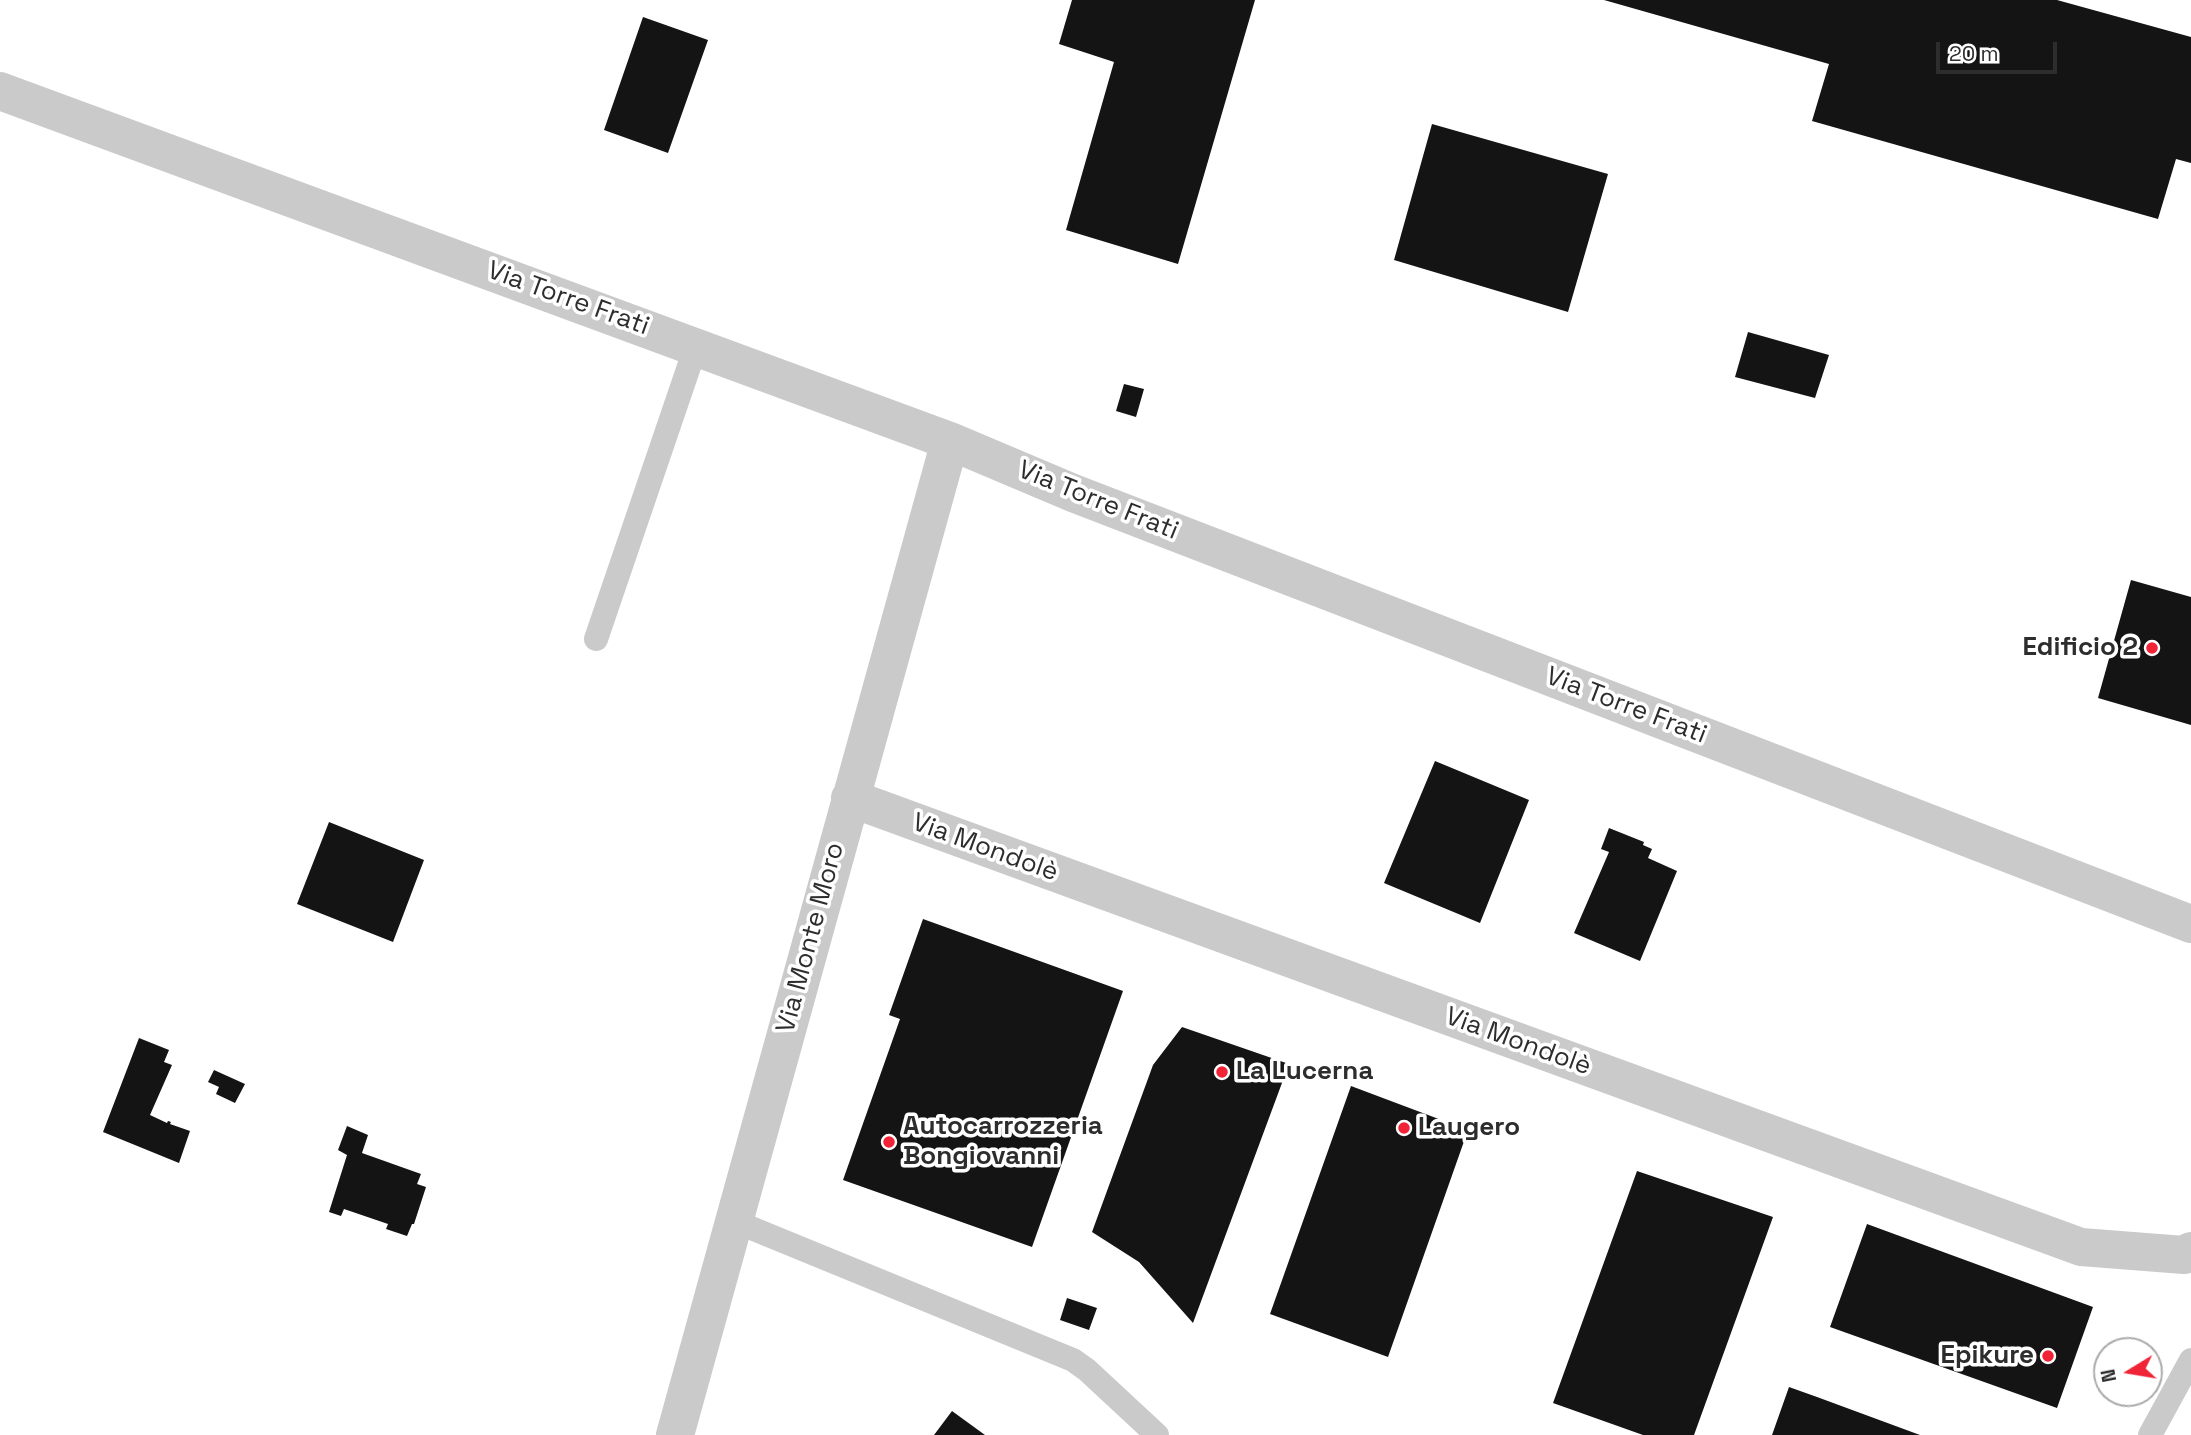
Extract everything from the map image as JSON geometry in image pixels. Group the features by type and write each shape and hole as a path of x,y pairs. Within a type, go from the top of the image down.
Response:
{"street":[{"name":"Via Torre Frati","path":"0,91 950,441 1099,503 2191,924"},
{"name":"Via Monte Moro","path":"675,1435 849,798 950,441"},
{"name":"Via Mondolè","path":"849,798 2081,1247 2184,1255 2191,1251"}],"lane":[{"path":"596,639 696,346"},
{"path":"734,1221 1073,1360 1157,1435"},
{"path":"2150,1435 2191,1360"}],"building":[{"path":"1072,0 1255,0 1178,264 1066,230 1114,62 1059,44"},
{"path":"1604,0 2057,0 2191,37 2191,163 2176,159 2158,219 1812,121 1829,64"},
{"path":"643,17 708,40 668,153 604,130"},
{"path":"1432,124 1608,174 1568,312 1394,260"},
{"path":"1748,332 1829,355 1815,398 1735,377"},
{"path":"1124,384 1144,389 1136,417 1116,411"},
{"name":"Edificio 2","path":"2131,580 2191,597 2191,725 2098,698"},
{"path":"1435,761 1529,800 1480,923 1384,883"},
{"path":"329,822 424,860 393,942 297,904"},
{"path":"1609,828 1644,842 1643,845 1652,849 1648,858 1677,871 1640,961 1574,933 1609,852 1601,849"},
{"path":"923,919 1123,991 1032,1247 843,1180 900,1019 889,1015"},
{"path":"1182,1027 1289,1064 1193,1323 1139,1262 1092,1232 1153,1065"},
{"path":"139,1038 169,1050 164,1062 172,1065 150,1115 190,1131 179,1163 103,1132"},
{"path":"214,1070 245,1084 235,1103 216,1094 219,1087 208,1082"},
{"path":"1351,1086 1468,1130 1388,1357 1270,1314"},
{"path":"347,1126 368,1135 362,1153 421,1174 417,1184 426,1187 414,1224 407,1236 386,1229 388,1224 344,1209 341,1216 329,1212 347,1155 338,1150"},
{"path":"1637,1171 1773,1217 1694,1435 1643,1435 1553,1403"},
{"path":"1867,1224 2093,1307 2057,1408 1830,1327"},
{"path":"1067,1298 1097,1308 1089,1330 1060,1320"},
{"path":"1789,1387 1817,1397 1920,1435 1772,1435"},
{"path":"952,1411 985,1435 934,1435"}],"place":[{"name":"Edificio 2","path":"2152,648"},
{"name":"La Lucerna","path":"1222,1072"},
{"name":"Laugero","path":"1404,1128"},
{"name":"Autocarrozzeria Bongiovanni","path":"889,1142"},
{"name":"Epikure","path":"2048,1356"}]}
